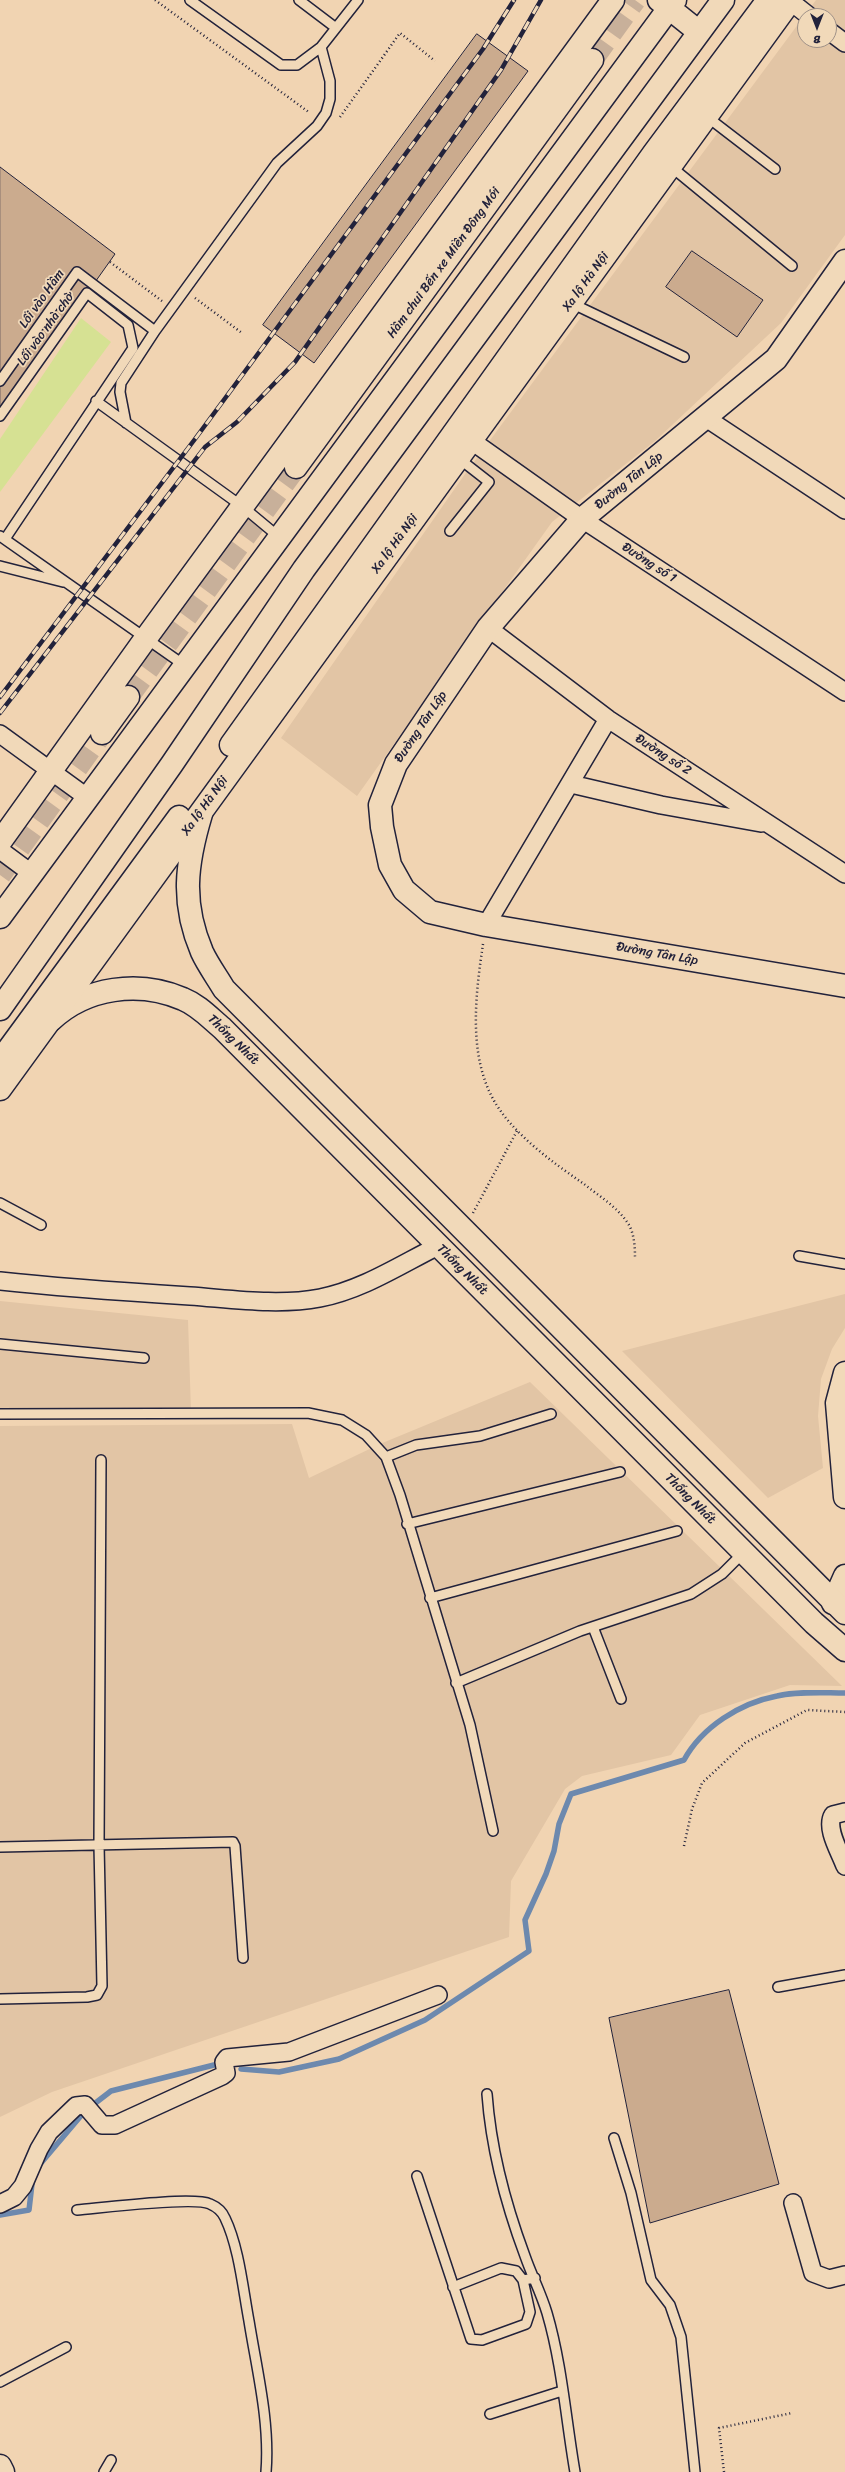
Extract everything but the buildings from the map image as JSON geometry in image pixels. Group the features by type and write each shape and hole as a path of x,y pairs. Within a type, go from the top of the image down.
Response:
{"main road":[{"path":"0,842 146,638 613,0"},
{"path":"0,1009 172,764 304,569 723,0"},
{"name":"Xa lộ Hà Nội","path":"463,435 571,303 670,166 699,110 768,0"},
{"name":"Xa lộ Hà Nội","path":"0,1089 45,1027 123,905 308,652 463,435 654,152 699,110 791,1"},
{"path":"0,917 279,537 667,3 699,32"},
{"name":"Hầm chui Bến xe Miền Đông Mới","path":"296,467 592,60"},
{"name":"Đường Tân Lập","path":"845,261 776,359 582,519 488,628 396,764 380,805 382,827 390,865 404,890 430,912 486,925 845,986"},
{"name":"Xa lộ Hà Nội","path":"0,1061 123,905 202,810 308,652"},
{"path":"102,733 128,697"},
{"path":"202,810 190,850 188,863 190,912 202,952 224,989 238,1005 839,1608"},
{"name":"Thống Nhất","path":"45,1027 57,1015 85,998 101,992 134,988 150,989 182,998 197,1006 222,1028 743,1553 814,1623 845,1650"},
{"path":"222,1028 238,1005"},
{"path":"845,1373 838,1403 845,1497"},
{"path":"839,1608 840,1590 845,1576"},
{"path":"814,1623 839,1608"},
{"path":"0,2466 3,2472"}],"street":[{"path":"791,1 800,8"},
{"path":"706,418 845,510"},
{"name":"Đường số 1","path":"463,435 582,519 845,692"},
{"name":"Đường số 2","path":"488,628 608,719 845,874"},
{"path":"486,925 571,784 608,719"},
{"path":"0,734 52,770 88,798"},
{"path":"571,784 661,805 769,824"},
{"path":"0,850 31,873"},
{"path":"0,1281 90,1291 244,1300 291,1301 320,1298 354,1288 438,1246"},
{"path":"845,1812 833,1815 830,1819 830,1827 845,1866"},
{"path":"0,2204 14,2197 23,2186 39,2148 49,2132 76,2106 88,2109 102,2125 115,2125 222,2076 226,2073 224,2062 227,2058 288,2052 438,1996"},
{"path":"793,2203 813,2273 829,2278 845,2275"}],"lane":[{"path":"190,0 281,65 297,65 321,47 358,0"},
{"path":"299,0 336,28"},
{"path":"126,422 120,392 121,384 155,331 277,163 320,121 326,113 330,99 330,81 321,47"},
{"path":"699,110 775,169"},
{"path":"654,152 792,266"},
{"name":"Lối vào Hầm","path":"0,381 77,272 155,331"},
{"name":"Lối vào nhà chờ","path":"0,416 87,294 128,325 133,348 2,538"},
{"path":"571,303 684,357"},
{"path":"104,389 121,384"},
{"path":"96,401 243,507 279,537"},
{"path":"450,453 489,482 450,531"},
{"path":"2,538 184,665"},
{"path":"0,566 68,584"},
{"path":"0,1203 41,1225"},
{"path":"799,1256 845,1264"},
{"path":"0,1344 144,1358"},
{"path":"0,1414 308,1413 342,1420 366,1435 386,1457 470,1725 493,1831"},
{"path":"386,1457 416,1444 480,1436 551,1414"},
{"path":"0,1999 87,1997 97,1995 102,1986 100,1845 101,1460"},
{"path":"407,1524 620,1472"},
{"path":"430,1598 582,1555 677,1531"},
{"path":"456,1683 593,1627 691,1594 722,1574 743,1553"},
{"path":"593,1627 621,1699"},
{"path":"0,1847 233,1842 235,1846 243,1958"},
{"path":"778,1987 845,1975"},
{"path":"487,2094 489,2118 498,2167 525,2257 535,2278 550,2324 575,2472"},
{"path":"614,2138 631,2193 651,2280 670,2305 681,2336 695,2472"},
{"path":"417,2176 453,2287 471,2340 476,2341 526,2324 530,2312 523,2280 516,2270 501,2268 453,2287"},
{"path":"77,2210 188,2201 208,2202 218,2208 225,2217 242,2283 262,2401 268,2454 266,2472"},
{"path":"523,2280 535,2278"},
{"path":"0,2382 66,2347"},
{"path":"490,2414 562,2391"},
{"path":"104,2472 111,2460"}],"path":[{"path":"155,0 331,129 400,33 434,61"},
{"path":"195,298 242,333"},
{"path":"486,925 477,1000 480,1058 492,1097 518,1129 547,1158 618,1212 628,1223 635,1244 635,1257"},
{"path":"462,1229 485,1195 518,1129"},
{"path":"684,1846 692,1809 702,1783 745,1743 807,1710 845,1712"},
{"path":"724,2472 719,2428 792,2413"}],"shaded area":[{"path":"816,0 845,0 845,235 781,323 655,441 552,522 357,796 281,738 465,474 797,26 797,48 837,48 837,8 810,8"},
{"path":"845,1294 845,1328 832,1349 821,1379 818,1416 823,1468 768,1498 622,1351"},
{"path":"0,1301 188,1320 191,1411 0,1416"},
{"path":"530,1382 842,1686 790,1685 700,1715 671,1755 582,1776 565,1789 511,1881 509,1937 52,2092 0,2117 0,1426 292,1424 309,1478 380,1444"}],"green space":[{"path":"81,318 111,342 0,492 0,439"}],"waterway":[{"path":"241,2069 279,2072 339,2059 425,2020 529,1951 525,1920 546,1874 554,1851 559,1824 571,1794 684,1760 701,1737 712,1727 723,1718 749,1704 763,1699 794,1693 845,1693"},
{"path":"41,2163 85,2111 111,2091 214,2065"},
{"path":"0,2215 29,2210 32,2184"}],"tunnel":[{"path":"592,60 635,0"},
{"path":"128,697 296,467"},
{"path":"0,875 102,733"}],"railway":[{"path":"0,697 195,439 483,49 514,0"},
{"path":"0,713 205,447 237,422 295,362 501,70 541,0"}]}
